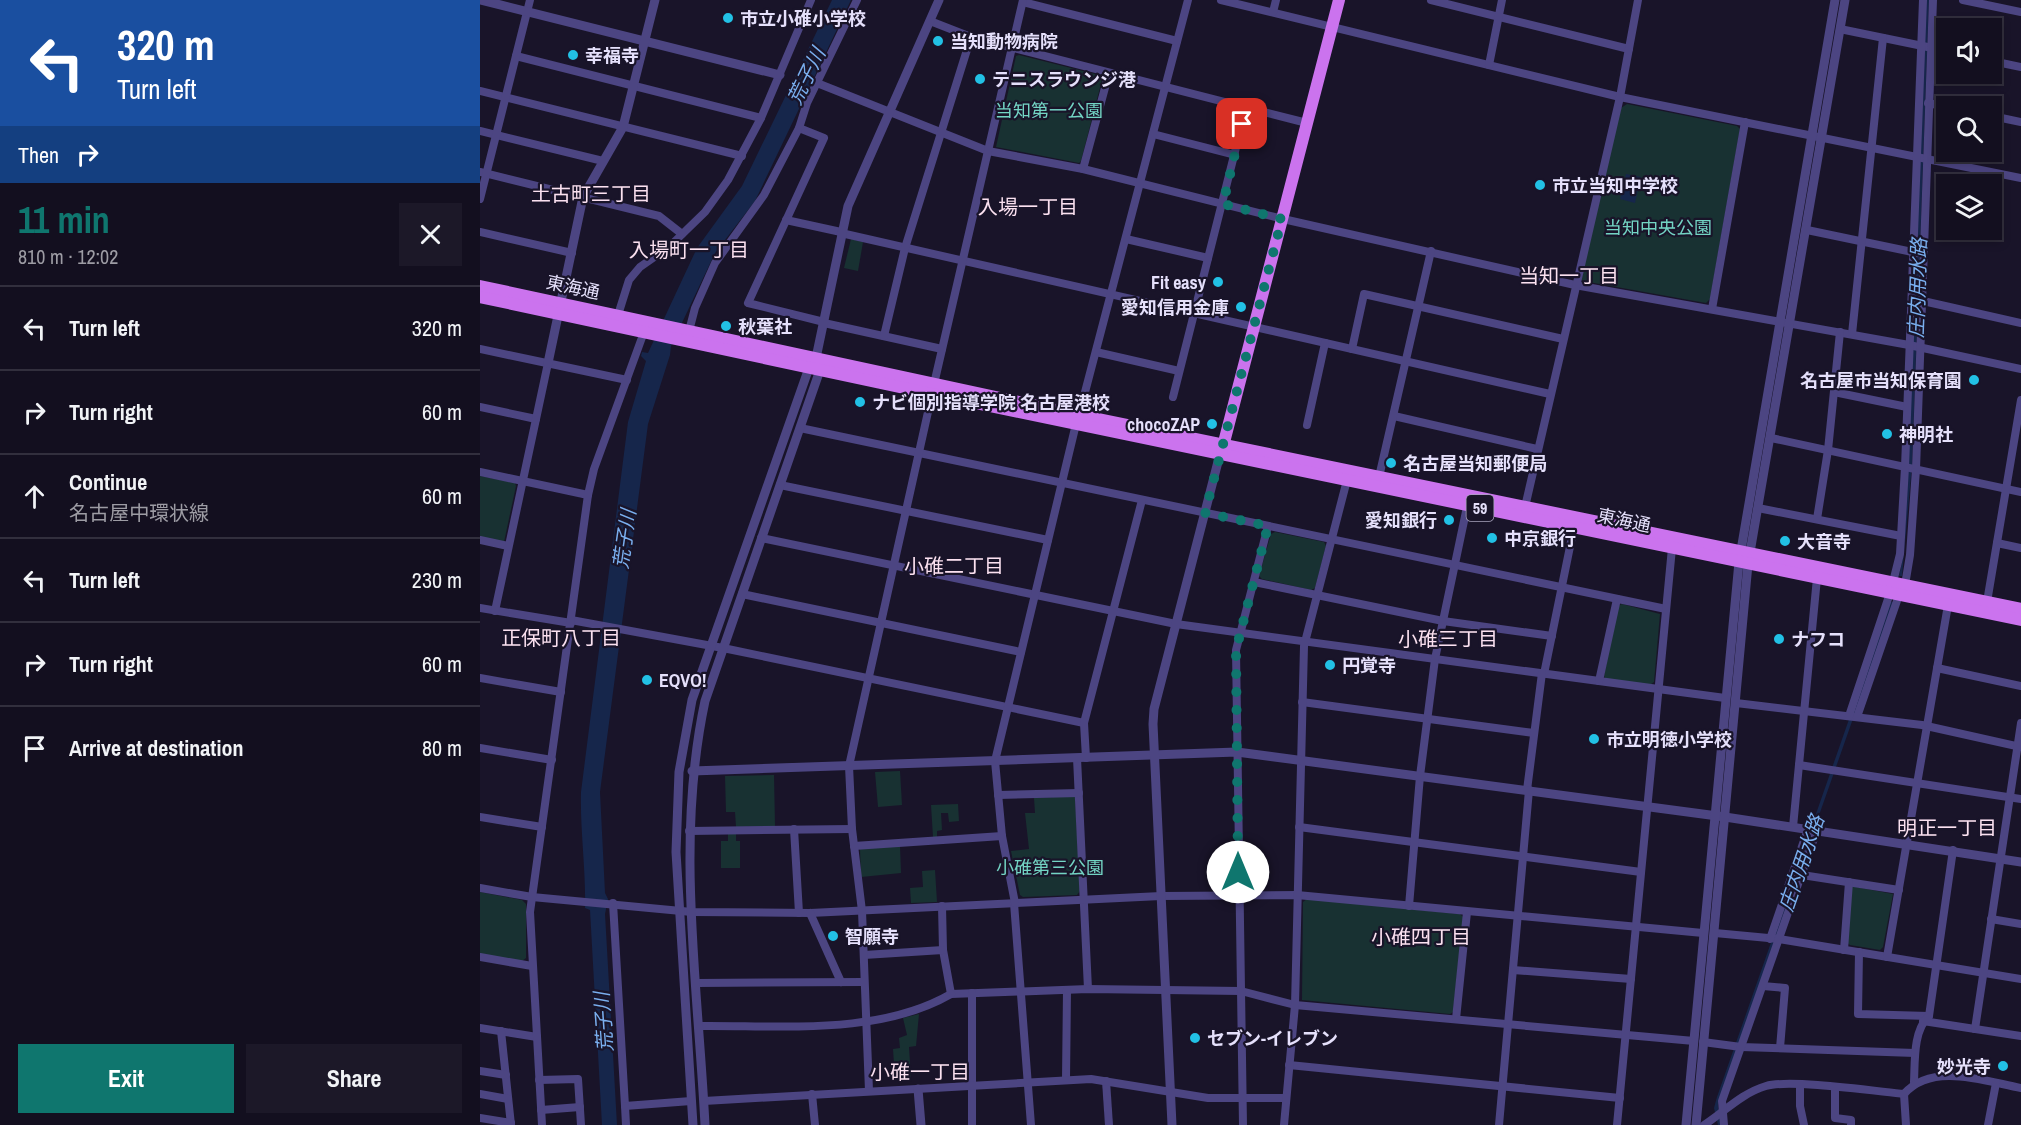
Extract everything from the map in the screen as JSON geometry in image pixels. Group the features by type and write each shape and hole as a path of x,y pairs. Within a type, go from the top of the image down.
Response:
{"main road":[{"path":"653,330 681,333 814,365 1222,449 1340,0"},
{"name":"東海通","path":"480,286 653,330"},
{"name":"東海通","path":"480,297 618,315 653,330"},
{"name":"東海通","path":"1222,449 1379,477 1574,527 1672,548 1745,558 1817,578 1987,602 2021,609"},
{"name":"東海通","path":"1222,449 1347,480 1525,507 1745,558 1897,589 1948,605 2021,620"}],"street":[{"path":"481,0 780,75"},
{"path":"480,199 483,172 496,135 530,0"},
{"path":"495,611 583,197 623,127 655,0"},
{"path":"618,315 628,280 682,234 717,197 742,156 761,118 811,0"},
{"path":"681,333 715,263 756,209 799,128 817,83 857,0"},
{"path":"705,1125 689,831 692,771 705,701 800,428 841,232 857,183 939,0"},
{"path":"1031,1125 1011,872 1002,836 995,761 1062,483 1188,0"},
{"path":"1221,0 1620,97 2021,178"},
{"path":"1273,12 1276,0"},
{"path":"1431,0 1629,48"},
{"path":"1489,65 1502,0"},
{"path":"1525,507 1620,97 1638,0"},
{"path":"1696,1125 1703,933 1736,703 1745,558 1758,508 1771,438 1785,322 1807,230 1835,0"},
{"path":"1686,1125 1715,933 1725,698 1745,558 1785,322 1845,0"},
{"path":"1922,157 1928,103 1923,0"},
{"path":"1897,589 1910,468 1926,47 1933,0"},
{"path":"1963,0 2021,12"},
{"path":"869,1091 864,1023 862,911 852,829 849,766 962,261 1023,1 1178,41"},
{"path":"930,21 971,37 1307,123"},
{"path":"1840,29 1936,49"},
{"path":"884,336 905,248 971,37"},
{"path":"1852,334 1883,38"},
{"path":"516,56 761,118"},
{"path":"2002,63 2021,67"},
{"path":"1083,169 1109,73"},
{"path":"817,83 988,151 1083,169 1282,219 1575,285 1852,334 2021,369"},
{"path":"480,91 742,156"},
{"path":"1928,103 1936,104"},
{"path":"1173,397 1246,108"},
{"path":"2002,118 2021,122"},
{"path":"1712,309 1745,122"},
{"path":"799,128 824,138 748,303 942,349"},
{"path":"480,130 603,161"},
{"path":"1153,134 1235,155"},
{"path":"483,172 659,216 682,234"},
{"path":"786,220 1550,394"},
{"path":"1807,230 1919,254"},
{"path":"480,232 572,253"},
{"path":"1126,240 1209,258"},
{"path":"1379,477 1420,307 1431,251"},
{"path":"1853,716 1911,555 1907,407 1923,301 1919,254"},
{"path":"1352,349 1364,294 1563,339"},
{"path":"1923,301 2021,323"},
{"path":"542,1125 530,912 588,495 594,469 627,380 653,330"},
{"path":"1817,519 1828,450 1840,332"},
{"path":"1307,425 1325,343"},
{"path":"480,349 627,380"},
{"path":"1096,352 1179,371"},
{"path":"693,1125 676,852 679,772 692,700 814,365"},
{"path":"1834,392 1907,407"},
{"path":"1987,602 2018,432 2021,400"},
{"path":"480,407 536,419"},
{"path":"1394,416 1537,449"},
{"path":"800,428 1666,609"},
{"path":"1771,438 2021,492"},
{"path":"1172,1125 1153,756 1154,709 1222,449"},
{"path":"480,471 588,495"},
{"path":"1284,1125 1295,1005 1305,641 1347,480"},
{"path":"780,485 1048,540"},
{"path":"1088,989 1079,793 1084,723 1143,500"},
{"path":"1409,906 1420,776 1435,659 1469,500"},
{"path":"1758,508 1901,536"},
{"path":"1243,1125 1236,650 1268,526"},
{"path":"1499,1125 1534,733 1543,673 1574,527"},
{"path":"761,538 1176,624 1725,698"},
{"path":"480,540 508,546"},
{"path":"1997,543 2021,548"},
{"path":"1617,1125 1672,548"},
{"path":"1793,827 1817,578"},
{"path":"1254,582 1443,621 1552,636"},
{"path":"742,594 1022,652"},
{"path":"1599,681 1617,599"},
{"path":"1887,957 1948,605"},
{"path":"480,608 723,648 1084,723"},
{"path":"1937,668 2021,686"},
{"path":"480,678 561,692"},
{"path":"1302,702 1534,733"},
{"path":"1736,703 1927,726 2019,746"},
{"path":"1975,1029 2021,723"},
{"path":"480,748 552,760"},
{"path":"692,771 1237,752 1720,816 2001,857 2021,862"},
{"path":"1799,765 2021,799"},
{"path":"998,795 1079,793"},
{"path":"480,818 542,827"},
{"path":"1299,827 1641,872"},
{"path":"794,829 799,913"},
{"path":"689,831 852,829"},
{"path":"1774,939 1802,875 1813,830"},
{"path":"1724,1125 1720,1115 1722,1101 1738,1046 1763,986 1774,939 1813,830"},
{"path":"854,846 1002,836"},
{"path":"1906,1125 1904,1094 1914,1082 1915,1053 1939,966 1953,850"},
{"path":"1802,875 1899,890"},
{"path":"1844,950 1849,882"},
{"path":"480,888 532,897 692,912 799,913 1161,896 1298,895 1703,933"},
{"path":"610,903 626,1125"},
{"path":"942,906 943,950 951,994"},
{"path":"1456,1019 1467,912"},
{"path":"810,913 841,982"},
{"path":"1991,919 2021,924"},
{"path":"1715,933 1774,939 2021,979"},
{"path":"864,955 943,950"},
{"path":"1859,952 1858,1014 1926,1019 2021,1036"},
{"path":"480,957 532,966"},
{"path":"1513,969 1631,979"},
{"path":"697,983 863,982"},
{"path":"1763,986 1785,988 1780,1048"},
{"path":"699,1026 864,1023 925,1009 951,994 1165,989 1241,991 1295,1005 1738,1046 1915,1053"},
{"path":"1066,1080 1067,990"},
{"path":"972,993 972,1125"},
{"path":"480,1028 537,1037"},
{"path":"480,1118 511,1124 501,1031"},
{"path":"1289,1065 1620,1098"},
{"path":"480,1071 506,1075"},
{"path":"1914,1082 1955,1076 2021,1088"},
{"path":"539,1080 578,1079 581,1125"},
{"path":"704,1101 1066,1080 1106,1081 1208,1098 1286,1098"},
{"path":"1106,1081 1109,1125"},
{"path":"1988,1125 1996,1083"},
{"path":"1704,1125 1720,1115 1736,1100 1767,1085 1800,1085 1904,1094"},
{"path":"1800,1085 1800,1106 1804,1125"},
{"path":"1835,1088 1835,1118 1851,1120 1851,1125"},
{"path":"918,1089 921,1125"},
{"path":"480,1094 508,1099"},
{"path":"812,1094 815,1125"},
{"path":"626,1106 691,1101"},
{"path":"541,1110 580,1107"}],"green space":[{"name":"当知第一公園","path":"1016,56 1103,76 1079,163 996,147"},
{"name":"当知中央公園","path":"1627,104 1737,126 1740,129 1710,299 1706,303 1583,281 1580,278 1621,108"},
{"path":"851,239 863,242 858,271 844,268"},
{"path":"480,476 515,483 504,542 480,537"},
{"path":"1275,532 1324,542 1326,546 1315,588 1311,590 1262,579 1259,576 1271,534"},
{"path":"1622,604 1660,614 1654,682 1650,685 1606,679 1604,676 1618,606"},
{"path":"900,771 902,805 878,807 875,772"},
{"path":"774,775 775,826 736,827 735,812 726,812 725,776"},
{"name":"小碓第三公園","path":"1075,796 1080,891 1077,895 1023,897 1020,895 1011,851 1029,849 1025,813 1035,813 1034,798"},
{"path":"958,804 959,821 949,822 948,813 941,813 942,830 937,831 937,837 933,837 931,805"},
{"path":"728,834 736,834 736,841 740,841 740,868 721,868 721,841 728,841"},
{"path":"900,846 901,873 861,877 860,849"},
{"path":"935,870 937,902 911,903 910,888 923,887 922,871"},
{"path":"1851,886 1893,894 1883,947 1880,950 1850,945 1846,942"},
{"path":"480,892 522,900 526,904 526,958 522,961 480,954"},
{"path":"1307,899 1460,914 1463,917 1453,1012 1450,1014 1302,1000 1303,902"},
{"path":"919,1014 916,1046 909,1047 911,1078 895,1079 893,1049 900,1048 899,1038 907,1035 903,1018"}],"water":[{"name":"荒子川","path":"832,0 851,0 755,201 715,253 671,346 648,424 600,792 605,893 608,899 605,914 617,1125 602,1125 590,910 585,908 581,792 628,422 646,361 641,356 642,352 648,353 697,248 742,186"},
{"name":"庄内用水路","path":"1926,0 1929,0 1912,465 1902,576 1899,576 1904,553"},
{"path":"1626,174 1641,177 1635,203 1620,199"},
{"name":"庄内用水路","path":"1890,602 1894,602 1720,1097 1718,1105 1721,1125 1718,1125 1714,1108 1717,1097"}],"place":[{"name":"市立小碓小学校","path":"728,18"},
{"name":"当知動物病院","path":"938,41"},
{"name":"幸福寺","path":"573,55"},
{"name":"テニスラウンジ港","path":"980,79"},
{"name":"市立当知中学校","path":"1540,185"},
{"name":"Fit easy","path":"1218,282"},
{"name":"愛知信用金庫","path":"1241,307"},
{"name":"秋葉社","path":"726,326"},
{"name":"名古屋市当知保育園","path":"1974,380"},
{"name":"ナビ個別指導学院 名古屋港校","path":"860,402"},
{"name":"chocoZAP","path":"1212,424"},
{"name":"神明社","path":"1887,434"},
{"name":"名古屋当知郵便局","path":"1391,463"},
{"name":"愛知銀行","path":"1449,520"},
{"name":"中京銀行","path":"1492,538"},
{"name":"大音寺","path":"1785,541"},
{"name":"ナフコ","path":"1779,639"},
{"name":"円覚寺","path":"1330,665"},
{"name":"EQVO!","path":"647,680"},
{"name":"市立明徳小学校","path":"1594,739"},
{"name":"智願寺","path":"833,936"},
{"name":"セブン-イレブン","path":"1195,1038"},
{"name":"妙光寺","path":"2003,1066"}],"district":[{"name":"土古町三丁目","path":"591,193"},
{"name":"入場一丁目","path":"1028,206"},
{"name":"入場町一丁目","path":"689,249"},
{"name":"当知一丁目","path":"1569,275"},
{"name":"小碓二丁目","path":"954,565"},
{"name":"正保町八丁目","path":"561,637"},
{"name":"小碓三丁目","path":"1448,638"},
{"name":"明正一丁目","path":"1947,827"},
{"name":"小碓四丁目","path":"1421,936"},
{"name":"小碓一丁目","path":"920,1071"}],"route":[{"path":"1238,872 1236,650 1268,526 1205,513 1282,219 1223,204 1242,124"}]}
